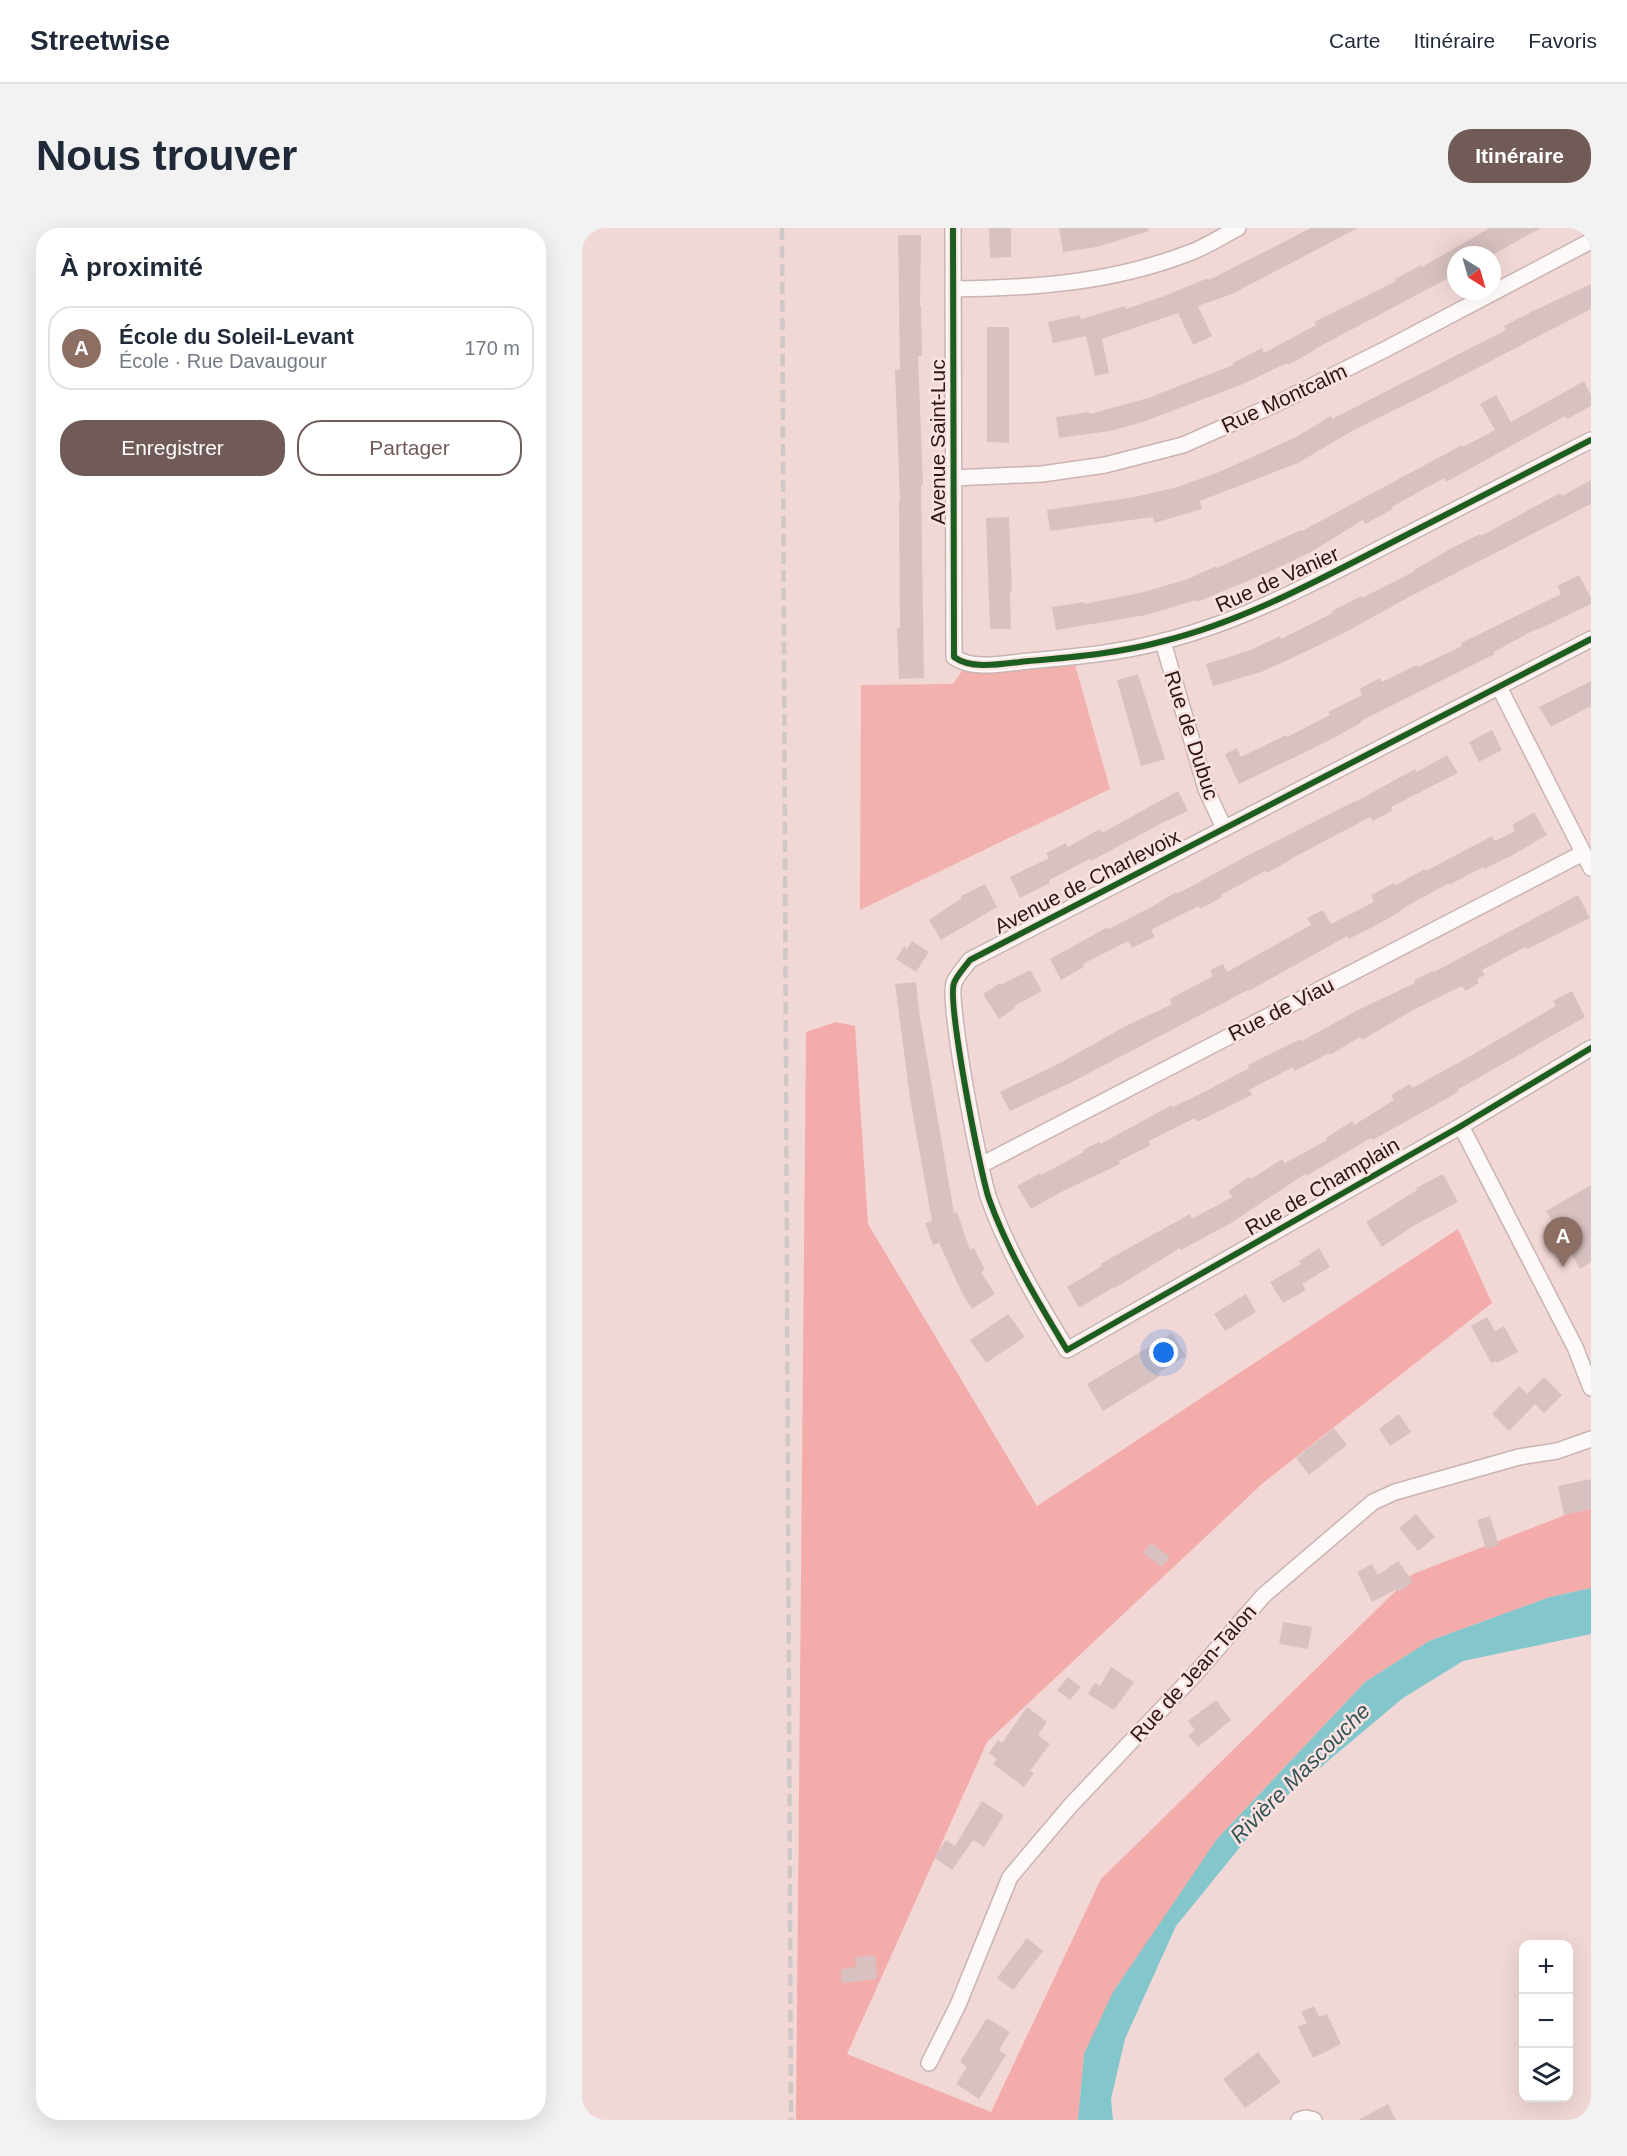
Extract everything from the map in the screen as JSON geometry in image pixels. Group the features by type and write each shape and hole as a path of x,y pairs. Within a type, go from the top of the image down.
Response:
{"street":[{"name":"Avenue Saint-Luc","path":"953,228 954,657"},
{"path":"954,290 1031,288 1112,277 1190,253 1238,228"},
{"name":"Rue Montcalm","path":"953,478 1042,474 1105,465 1183,446 1326,379 1591,241"},
{"name":"Rue de Vanier","path":"954,657 963,664 992,664 1074,657 1163,642 1216,625 1323,578 1591,440"},
{"name":"Avenue de Charlevoix","path":"1067,1350 1022,1271 989,1199 953,1011 954,984 970,960 1591,639"},
{"name":"Rue de Dubuc","path":"1163,642 1206,789 1224,828"},
{"path":"1499,687 1591,868"},
{"name":"Rue de Viau","path":"981,1165 1583,853"},
{"name":"Rue de Champlain","path":"1067,1350 1461,1126 1591,1048"},
{"path":"1461,1126 1575,1347 1591,1388"},
{"name":"Rue de Jean-Talon","path":"928,2063 958,2005 1010,1877 1071,1805 1196,1673 1264,1595 1372,1502 1395,1492 1591,1439"},
{"path":"1299,2120 1306,2118 1314,2120"}],"shaded area":[{"path":"1074,661 1110,789 860,910 861,685 953,684 964,668"},
{"path":"836,1022 855,1026 868,1224 1037,1506 1458,1229 1492,1303 1263,1483 987,1742 847,2054 991,2112 1101,1879 1413,1574 1591,1505 1591,1588 1550,1597 1429,1641 1365,1682 1217,1839 1084,2054 1078,2120 796,2120 806,1032"}],"water":[{"name":"Rivière Mascouche","path":"1591,1588 1591,1634 1463,1661 1403,1698 1271,1809 1176,1926 1125,2039 1111,2099 1113,2120 1078,2120 1084,2054 1113,1992 1217,1839 1365,1682 1429,1641 1550,1597"}],"building":[{"path":"989,228 1011,228 1011,257 990,258"},
{"path":"1059,228 1148,228 1149,231 1097,247 1063,252"},
{"path":"1311,228 1358,228 1232,294 1198,306 1212,336 1193,345 1178,313 1102,339 1109,373 1095,376 1086,336 1053,343 1048,322 1080,315 1081,319 1125,306 1126,309 1208,278 1209,280"},
{"path":"1490,228 1541,228 1501,250 1501,246 1459,246"},
{"path":"898,235 921,235 922,356 918,356 923,485 921,485 924,678 899,679 897,628 900,628 900,500 895,370 900,370"},
{"path":"1447,253 1447,279 1288,365 1287,363 1243,384 1143,422 1110,431 1059,438 1056,417 1089,412 1090,414 1148,398 1233,365 1262,348 1264,353 1316,325 1314,322 1396,281 1395,279 1421,265 1422,267"},
{"path":"1591,284 1591,309 1354,430 1298,463 1200,501 1202,509 1154,523 1153,517 1050,531 1047,510 1135,497 1177,487 1219,472 1296,437 1331,416 1332,419 1506,330 1504,326"},
{"path":"987,327 1009,327 1009,443 987,442"},
{"path":"1584,381 1591,395 1591,406 1567,419 1565,416 1446,482 1444,478 1392,507 1393,509 1365,524 1363,520 1311,552 1267,573 1197,602 1196,600 1146,615 1056,630 1052,607 1084,602 1084,604 1140,593 1188,579 1216,566 1217,568 1302,531 1462,445 1463,447 1495,430 1480,404 1496,395 1511,422"},
{"path":"1591,480 1591,504 1290,659 1261,672 1213,686 1206,664 1251,650 1280,636 1281,639 1361,596 1362,598 1415,571 1452,548 1480,534 1481,536 1560,493 1562,496"},
{"path":"1009,517 1011,629 990,629 986,518"},
{"path":"1579,575 1591,598 1591,604 1536,629 1494,652 1495,654 1361,721 1330,740 1239,784 1225,754 1237,748 1241,757 1286,735 1287,737 1330,715 1328,712 1362,695 1359,689 1380,678 1382,682 1417,665 1418,667 1462,646 1461,643 1561,594 1557,586"},
{"path":"1138,674 1165,759 1141,766 1117,680"},
{"path":"1591,681 1591,706 1551,727 1539,707"},
{"path":"1492,730 1502,750 1479,762 1469,742"},
{"path":"1447,755 1458,773 1391,807 1392,811 1373,821 1370,817 1267,873 1265,871 1200,909 1199,906 1151,930 1155,937 1132,948 1128,941 1083,964 1084,967 1061,980 1050,959 1415,769 1417,772"},
{"path":"1178,791 1188,811 1049,880 1050,883 1020,898 1010,877 1049,858 1046,853 1066,843 1068,847 1100,829 1102,833"},
{"path":"1534,812 1547,835 1509,857 1484,869 1483,867 1449,885 1449,883 1373,927 1349,939 1347,936 1249,991 1070,1083 1010,1111 1000,1092 1172,1004 1170,999 1213,976 1210,970 1223,964 1227,972 1311,925 1307,918 1323,910 1331,924 1374,902 1371,895 1394,883 1396,885 1425,869 1426,871 1492,836 1495,841 1515,831 1512,825"},
{"path":"985,884 997,907 941,940 929,920 962,898 961,896"},
{"path":"1578,895 1590,918 1527,949 1525,947 1482,970 1485,975 1477,979 1479,983 1466,991 1462,986 1415,1009 1362,1040 1360,1037 1330,1055 1329,1053 1295,1071 1293,1067 1249,1090 1252,1095 1197,1122 1195,1118 1149,1141 1151,1145 1119,1161 1120,1164 1031,1209 1017,1186 1172,1105 1173,1107 1206,1091 1249,1068 1248,1065 1301,1039 1302,1041 1356,1011 1415,983 1414,980 1434,972"},
{"path":"912,941 929,952 916,972 896,959 904,946 907,949"},
{"path":"1030,970 1042,991 1014,1006 1015,1008 999,1019 983,994 1000,983 1001,985"},
{"path":"916,982 954,1213 957,1212 970,1250 974,1248 985,1270 981,1272 995,1294 972,1309 939,1243 933,1245 925,1223 932,1221 910,1098 895,984"},
{"path":"1572,991 1585,1017 1373,1140 1371,1138 1306,1176 1305,1174 1231,1223 1181,1250 1180,1248 1079,1308 1067,1287 1102,1266 1100,1264 1190,1214 1192,1219 1232,1197 1228,1191 1249,1177 1251,1179 1282,1159 1285,1163 1327,1140 1326,1138 1352,1121 1354,1125 1394,1100 1391,1095 1410,1084 1412,1088 1458,1063 1556,1006 1553,1001"},
{"path":"1443,1174 1458,1202 1413,1226 1382,1247 1366,1222 1417,1190 1416,1188"},
{"path":"1591,1185 1591,1262 1580,1269 1546,1211"},
{"path":"1319,1248 1330,1267 1302,1284 1306,1290 1283,1303 1270,1282 1301,1264 1299,1261"},
{"path":"1246,1294 1256,1312 1225,1331 1214,1314"},
{"path":"1008,1314 1025,1337 986,1363 970,1340"},
{"path":"1487,1317 1495,1331 1504,1326 1518,1352 1497,1363 1495,1361 1491,1363 1471,1326"},
{"path":"1172,1333 1186,1356 1158,1373 1160,1376 1103,1411 1087,1384"},
{"path":"1544,1377 1562,1395 1544,1413 1535,1404 1509,1431 1492,1414 1519,1386 1527,1394"},
{"path":"1399,1414 1411,1432 1390,1446 1379,1429"},
{"path":"1334,1428 1347,1445 1309,1475 1296,1458"},
{"path":"1591,1479 1591,1509 1564,1515 1558,1486"},
{"path":"1416,1514 1435,1537 1418,1551 1399,1528"},
{"path":"1490,1516 1499,1545 1486,1549 1477,1520"},
{"path":"1151,1543 1170,1557 1162,1567 1143,1553"},
{"path":"1398,1561 1413,1582 1399,1592 1397,1589 1372,1602 1357,1572 1372,1564 1378,1575"},
{"path":"1283,1622 1312,1627 1308,1649 1279,1644"},
{"path":"1111,1667 1134,1682 1114,1710 1088,1694 1095,1683 1100,1686"},
{"path":"1068,1677 1081,1687 1070,1700 1057,1690"},
{"path":"1216,1700 1231,1720 1198,1747 1188,1735 1195,1730 1188,1721"},
{"path":"1027,1707 1047,1722 1038,1735 1050,1744 1030,1771 1034,1773 1024,1787 993,1764 997,1759 989,1753 998,1740 1002,1743"},
{"path":"982,1801 1004,1815 984,1847 973,1840 952,1870 934,1857 946,1840 955,1846"},
{"path":"1027,1938 1043,1951 1013,1990 997,1978"},
{"path":"875,1955 877,1979 842,1983 841,1969 856,1967 855,1957"},
{"path":"1314,2006 1319,2017 1327,2014 1341,2044 1313,2058 1298,2027 1307,2023 1301,2012"},
{"path":"987,2018 1010,2032 999,2050 1006,2055 979,2099 956,2084 967,2067 960,2062"},
{"path":"1258,2052 1281,2082 1245,2108 1223,2079"},
{"path":"1388,2104 1396,2120 1358,2120"}],"railway":[{"path":"782,228 791,2120"}],"cycle path":[{"path":"953,228 954,657 970,664 990,665 1114,652 1164,641 1220,624 1355,562 1591,440"},
{"path":"1591,639 970,960 955,980 953,997 966,1088 989,1199 1014,1257 1067,1350 1461,1126 1591,1048"}],"place":[{"name":"École du Soleil-Levant","path":"1563,1267"}]}
